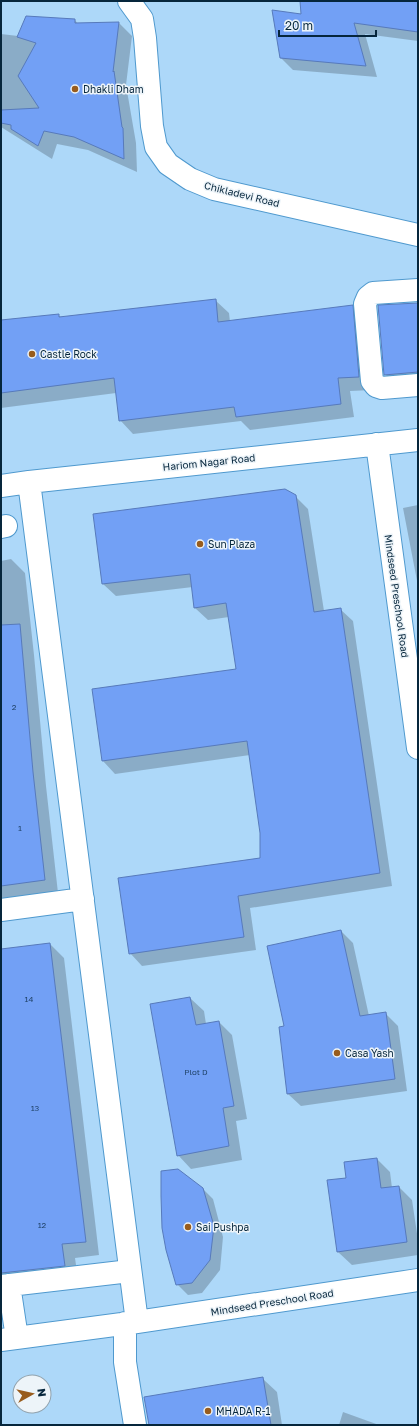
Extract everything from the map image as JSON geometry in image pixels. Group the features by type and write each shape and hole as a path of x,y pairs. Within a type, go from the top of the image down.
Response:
{"street":[{"name":"Chikladevi Road","path":"129,1 142,19 146,38 152,126 156,147 168,164 190,179 214,189 418,235"},
{"path":"418,290 373,293 368,297 365,304 372,381 376,386 382,388 418,385"},
{"name":"Hariom Nagar Road","path":"1,486 418,440"},
{"name":"Mindseed Preschool Road","path":"377,444 418,748"},
{"path":"29,482 130,1271 131,1323 125,1362 135,1425"},
{"path":"1,910 83,899"},
{"path":"9,1339 5,1286 130,1271"},
{"name":"Mindseed Preschool Road","path":"9,1339 131,1323 418,1280"}],"building":[{"path":"300,1 418,1 418,32 354,23 366,66 280,58 272,10 301,14"},
{"name":"Dhakli Dham","path":"26,16 75,19 75,23 119,22 113,72 114,71 123,128 124,159 74,137 44,131 38,146 11,129 11,125 1,123 1,110 39,108 18,76 36,43 17,37"},
{"path":"216,299 218,322 353,305 359,377 338,378 341,404 236,417 234,407 119,421 114,378 1,393 1,320 59,314 59,317"},
{"path":"418,303 418,372 384,375 378,305"},
{"path":"285,489 296,495 314,612 341,608 380,873 238,896 244,937 129,954 118,878 260,858 260,833 247,741 102,761 92,689 236,669 226,603 194,608 190,574 102,584 93,514"},
{"path":"20,624 33,772 45,880 1,886 1,625"},
{"path":"341,930 360,1016 386,1012 395,1079 287,1094 279,1027 284,1026 267,946"},
{"path":"50,943 86,1242 62,1244 65,1266 1,1273 1,949"},
{"path":"190,997 196,1025 219,1021 234,1106 223,1108 229,1146 177,1156 150,1004"},
{"path":"377,1158 381,1188 399,1186 407,1242 337,1252 327,1180 346,1178 344,1162"},
{"name":"Sai Pushpa","path":"178,1169 203,1188 214,1226 210,1260 192,1283 176,1285 166,1250 162,1228 161,1171"},
{"name":"MHADA R-1","path":"263,1377 271,1425 149,1425 144,1397"}],"place":[{"name":"Dhakli Dham","path":"75,89"},
{"name":"Castle Rock","path":"32,354"},
{"name":"Sun Plaza","path":"200,544"},
{"name":"Casa Yash","path":"337,1053"},
{"name":"Sai Pushpa","path":"188,1227"},
{"name":"MHADA R-1","path":"208,1411"}]}
